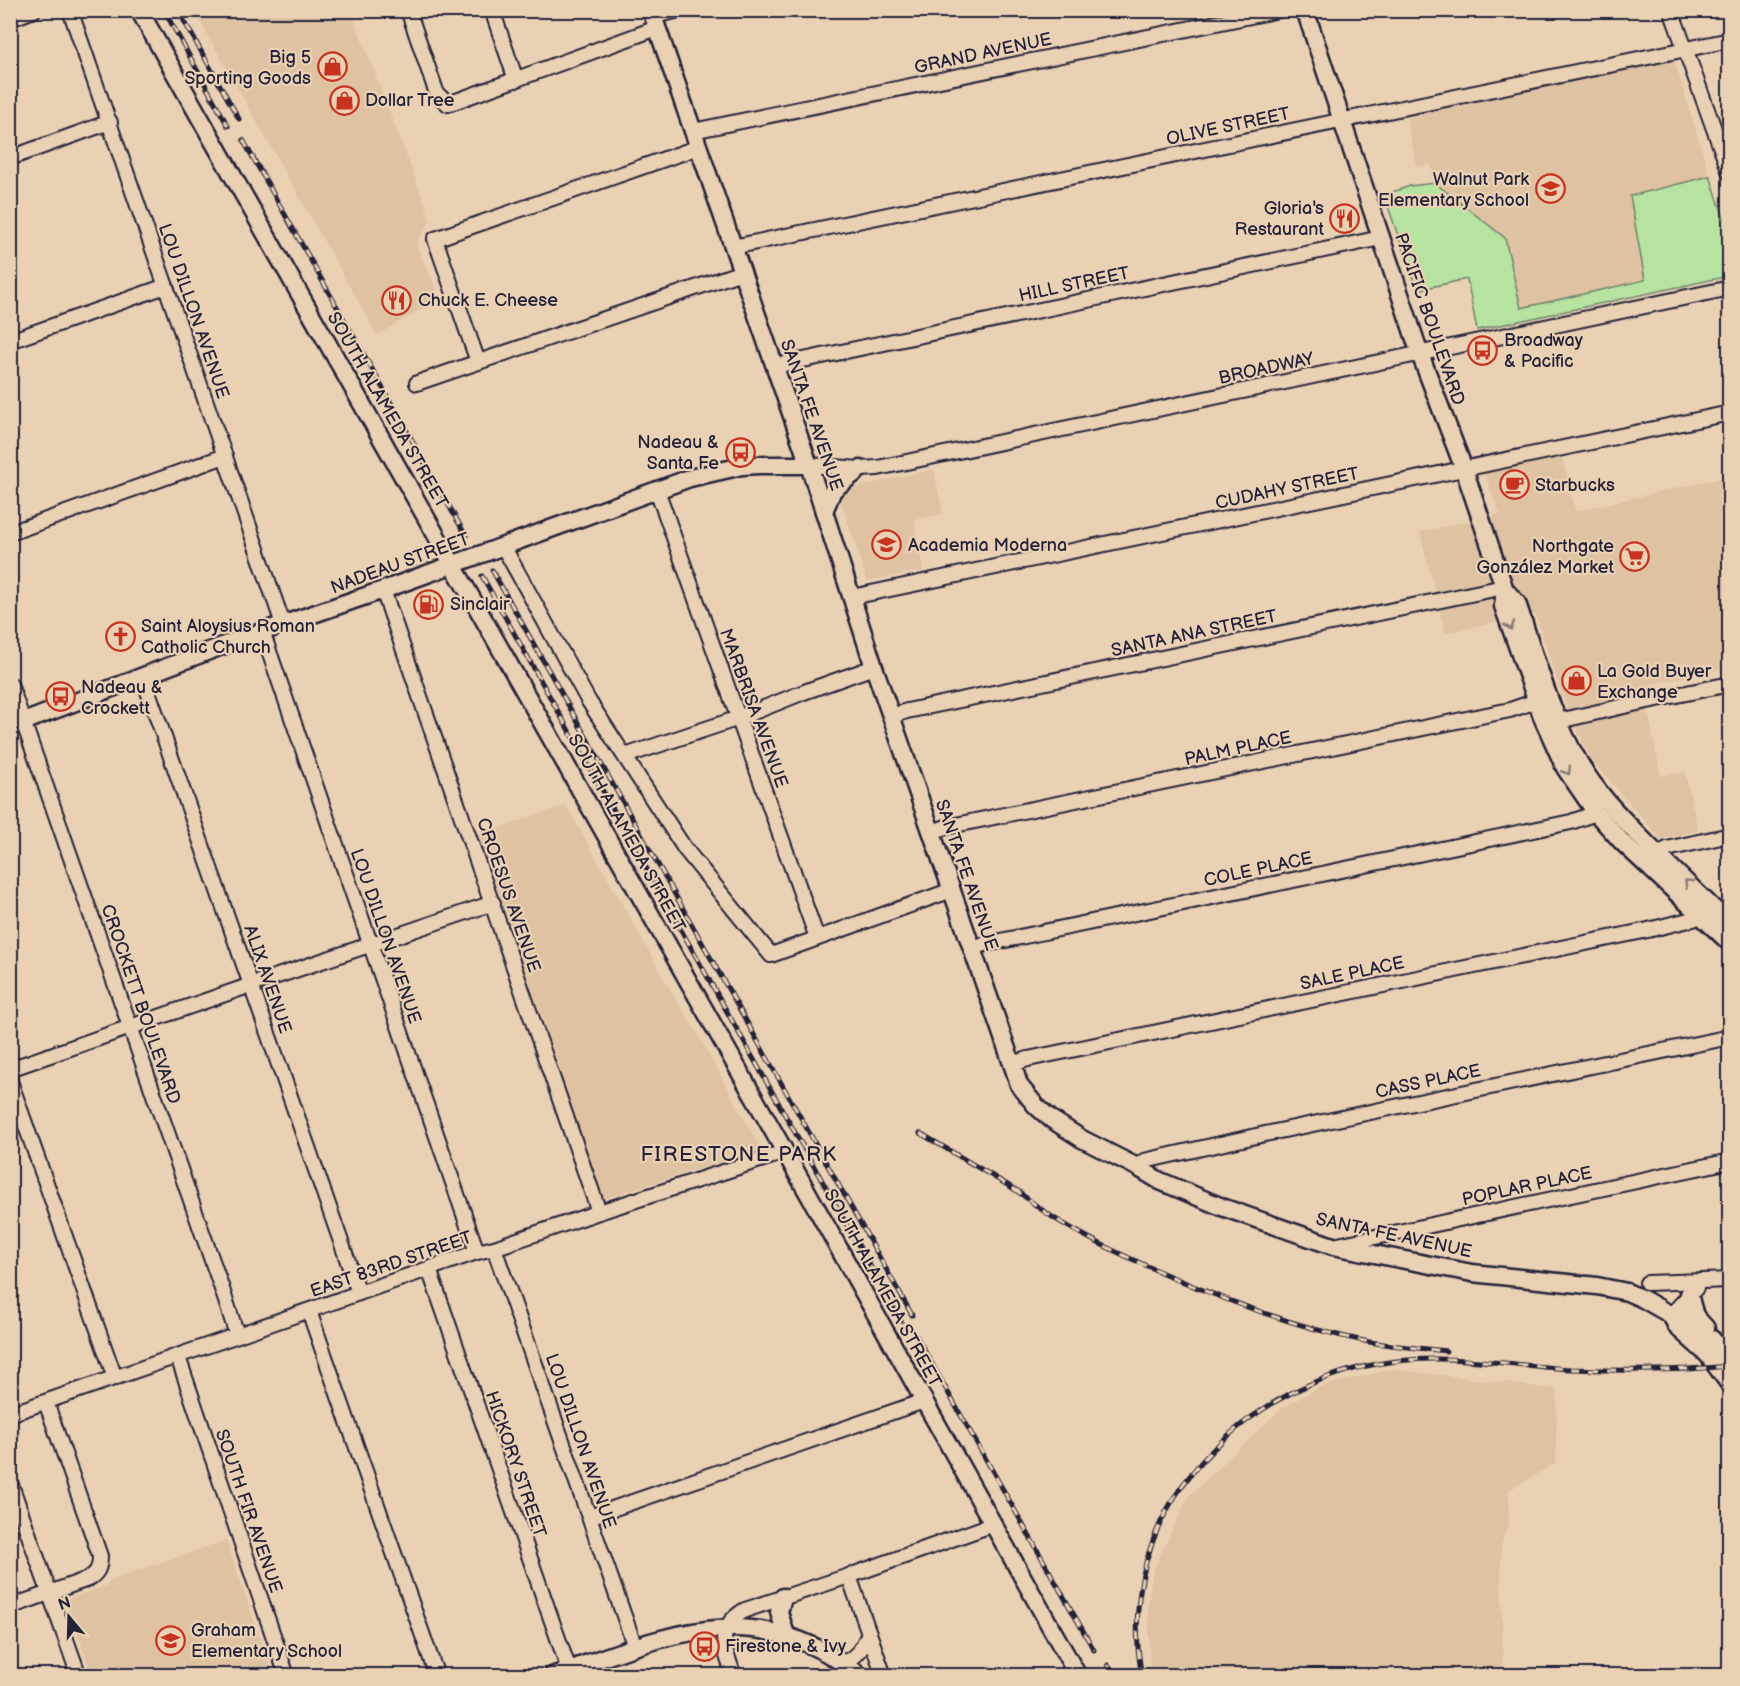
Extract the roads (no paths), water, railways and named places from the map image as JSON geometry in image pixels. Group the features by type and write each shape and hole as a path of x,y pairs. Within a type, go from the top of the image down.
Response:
{"main road":[{"name":"SOUTH ALAMEDA STREET","path":"139,10 785,1152 1078,1676"},
{"name":"PACIFIC BOULEVARD","path":"1305,10 1420,354 1464,469 1504,588 1503,606 1552,723"},
{"name":"SANTA FE AVENUE","path":"654,18 809,465 874,667 1012,1064 1020,1085 1035,1106 1082,1138 1160,1181 1222,1207 1333,1246 1472,1273 1612,1289 1643,1299 1671,1315 1685,1318 1712,1339 1730,1361"},
{"name":"NADEAU STREET","path":"17,725 262,631 453,565 690,478 742,466 809,465"},
{"path":"824,511 833,490 860,469"},
{"path":"1552,723 1565,768 1596,813 1622,842 1730,943"},
{"path":"1552,723 1587,776 1632,829 1730,924"},
{"path":"1689,1294 1695,1316 1707,1329 1712,1339"},
{"name":"SANTA FE AVENUE","path":"1671,1315 1677,1327 1708,1355 1730,1385"},
{"path":"783,1597 778,1612 786,1635"},
{"path":"552,1676 580,1670 635,1647 678,1634 727,1627 760,1629 786,1635 819,1648 861,1676"}],"street":[{"path":"10,19 34,10"},
{"name":"LOU DILLON AVENUE","path":"70,10 283,624"},
{"path":"408,10 437,94 448,104 516,80 654,18 680,10"},
{"path":"492,10 516,80"},
{"name":"GRAND AVENUE","path":"693,130 1279,10"},
{"path":"1671,10 1729,168"},
{"name":"OLIVE STREET","path":"733,247 1730,40"},
{"path":"10,158 110,122"},
{"path":"477,362 435,239 699,147"},
{"name":"HILL STREET","path":"775,366 1381,238"},
{"path":"417,383 742,272"},
{"path":"10,341 166,286"},
{"name":"BROADWAY","path":"809,465 878,468 1730,288"},
{"name":"CUDAHY STREET","path":"852,597 1730,414"},
{"path":"10,533 225,456"},
{"name":"MARBRISA AVENUE","path":"657,490 817,938"},
{"name":"SOUTH ALAMEDA STREET","path":"503,546 588,700 685,849 771,955 817,938"},
{"name":"SANTA ANA STREET","path":"891,716 930,706 1504,588"},
{"name":"CROESUS AVENUE","path":"383,590 599,1212"},
{"name":"LOU DILLON AVENUE","path":"262,631 477,1252"},
{"path":"625,756 739,718 874,667"},
{"name":"ALIX AVENUE","path":"143,677 359,1293"},
{"name":"CROCKETT BOULEVARD","path":"10,684 17,725 130,1027 237,1335"},
{"path":"1552,723 1730,684"},
{"name":"PALM PLACE","path":"932,832 946,827 1510,710 1543,699"},
{"name":"COLE PLACE","path":"972,947 1571,822 1596,813"},
{"path":"1659,855 1674,847 1730,835"},
{"path":"817,938 952,890"},
{"path":"10,1070 493,903"},
{"name":"SALE PLACE","path":"1012,1064 1648,930 1693,919 1699,914"},
{"name":"CASS PLACE","path":"1137,1167 1144,1161 1254,1136 1730,1037"},
{"path":"10,1081 115,1378"},
{"name":"EAST 83RD STREET","path":"10,1414 477,1252 785,1152"},
{"name":"POPLAR PLACE","path":"1333,1246 1730,1161"},
{"name":"LOU DILLON AVENUE","path":"494,1248 635,1647"},
{"name":"HICKORY STREET","path":"429,1269 580,1670"},
{"path":"1647,1283 1730,1280"},
{"path":"1671,1315 1689,1294 1701,1284 1708,1282"},
{"path":"309,1311 436,1676"},
{"name":"SOUTH FIR AVENUE","path":"178,1357 287,1676"},
{"path":"589,1517 924,1401"},
{"path":"10,1607 88,1579 98,1570 100,1556 46,1402"},
{"path":"11,1483 79,1676"},
{"path":"734,1676 725,1649 724,1637 733,1618 745,1610 849,1576 994,1524"},
{"path":"849,1576 884,1676"},
{"path":"844,1663 854,1658 869,1633"}],"railway":[{"path":"164,10 228,126"},
{"path":"178,10 239,119"},
{"path":"243,140 466,536"},
{"path":"492,570 912,1315"},
{"path":"482,576 901,1321"},
{"path":"920,1133 1021,1193"},
{"path":"1014,1189 1053,1217 1098,1243 1238,1304 1288,1321 1364,1341 1446,1351"},
{"path":"916,1336 1094,1650"},
{"path":"1142,1676 1137,1626 1142,1577 1157,1530 1169,1507 1182,1486 1206,1457 1233,1432 1262,1410 1294,1392 1327,1377 1362,1367 1399,1361 1453,1359 1610,1370 1671,1370 1730,1366"},
{"path":"1108,1665 1114,1676"},
{"path":"1097,1671 1100,1676"}],"place":[{"name":"Big 5 Sporting Goods","path":"332,67"},
{"name":"Dollar Tree","path":"344,100"},
{"name":"Walnut Park Elementary School","path":"1550,189"},
{"name":"Gloria's Restaurant","path":"1345,218"},
{"name":"Chuck E. Cheese","path":"397,300"},
{"name":"Broadway & Pacific","path":"1483,350"},
{"name":"Nadeau & Santa Fe","path":"740,452"},
{"name":"Starbucks","path":"1514,485"},
{"name":"Academia Moderna","path":"887,545"},
{"name":"Northgate González Market","path":"1635,556"},
{"name":"Sinclair","path":"429,604"},
{"name":"Saint Aloysius Roman Catholic Church","path":"120,636"},
{"name":"La Gold Buyer Exchange","path":"1576,681"},
{"name":"Nadeau & Crockett","path":"60,697"},
{"name":"Graham Elementary School","path":"170,1640"},
{"name":"Firestone & Ivy","path":"704,1646"}],"district":[{"name":"FIRESTONE PARK","path":"739,1154"}]}
